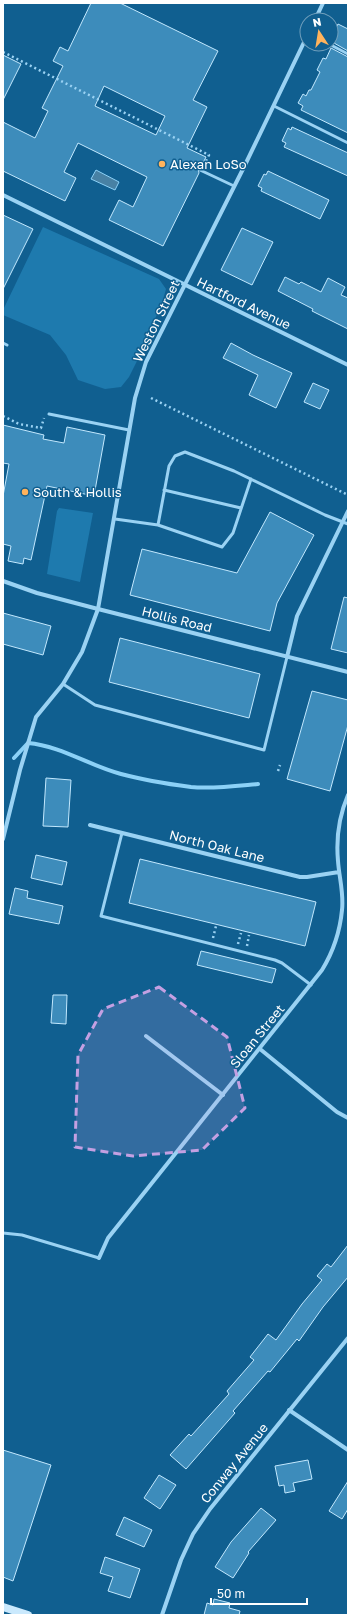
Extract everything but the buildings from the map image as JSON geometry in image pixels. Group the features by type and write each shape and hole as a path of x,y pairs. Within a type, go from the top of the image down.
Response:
{"street":[{"path":"318,12 323,3"},
{"name":"Weston Street","path":"3,839 20,770 36,717 63,684 82,652 98,609 115,518 134,398 146,362 299,52"},
{"name":"Hartford Avenue","path":"3,195 348,365"},
{"path":"287,657 297,616 348,511"},
{"name":"Hollis Road","path":"3,581 37,593 348,672"},
{"name":"Sloan Street","path":"99,1258 108,1238 311,985 327,962 339,929 342,909 342,887 339,872 337,841 340,820 348,795"},
{"name":"North Oak Lane","path":"90,824 300,877 339,872"},
{"path":"146,1036 223,1095"},
{"path":"260,1049 337,1112 348,1118"},
{"name":"Conway Avenue","path":"162,1615 181,1560 193,1534 210,1509 348,1338"},
{"path":"289,1410 348,1450"},
{"path":"3,1606 28,1615"}],"lane":[{"path":"339,49 348,54"},
{"path":"274,106 348,143"},
{"path":"201,170 234,186"},
{"path":"3,343 7,345"},
{"path":"49,414 130,430"},
{"path":"158,525 169,466 175,456 185,452 251,479 325,515 348,524"},
{"path":"115,518 158,525 222,547 233,533 251,479"},
{"path":"164,490 241,508"},
{"path":"63,684 95,705 264,750 287,657"},
{"path":"122,832 101,916 275,960 282,963 311,985"},
{"path":"3,1233 22,1234 99,1258"}],"path":[{"path":"3,52 209,155 201,170"},
{"path":"152,398 348,495"},
{"path":"3,416 19,424 42,428 45,413 49,414"},
{"path":"278,771 280,764"},
{"path":"245,952 249,935"}],"highlighted area":[{"path":"159,987 227,1037 245,1108 202,1150 133,1156 75,1147 78,1055 103,1009"}],"shaded area":[{"path":"96,170 119,182 115,190 91,179"},
{"path":"43,227 159,279 166,289 161,307 146,336 137,361 129,377 121,387 105,389 78,380 66,355 50,335 3,315 3,310"},
{"path":"59,508 93,513 80,582 47,574 57,511"}],"waterway":[{"path":"14,758 28,743 52,748 121,774 156,782 199,788 258,784"}],"place":[{"name":"Alexan LoSo","path":"162,164"},
{"name":"South & Hollis","path":"25,492"}]}
